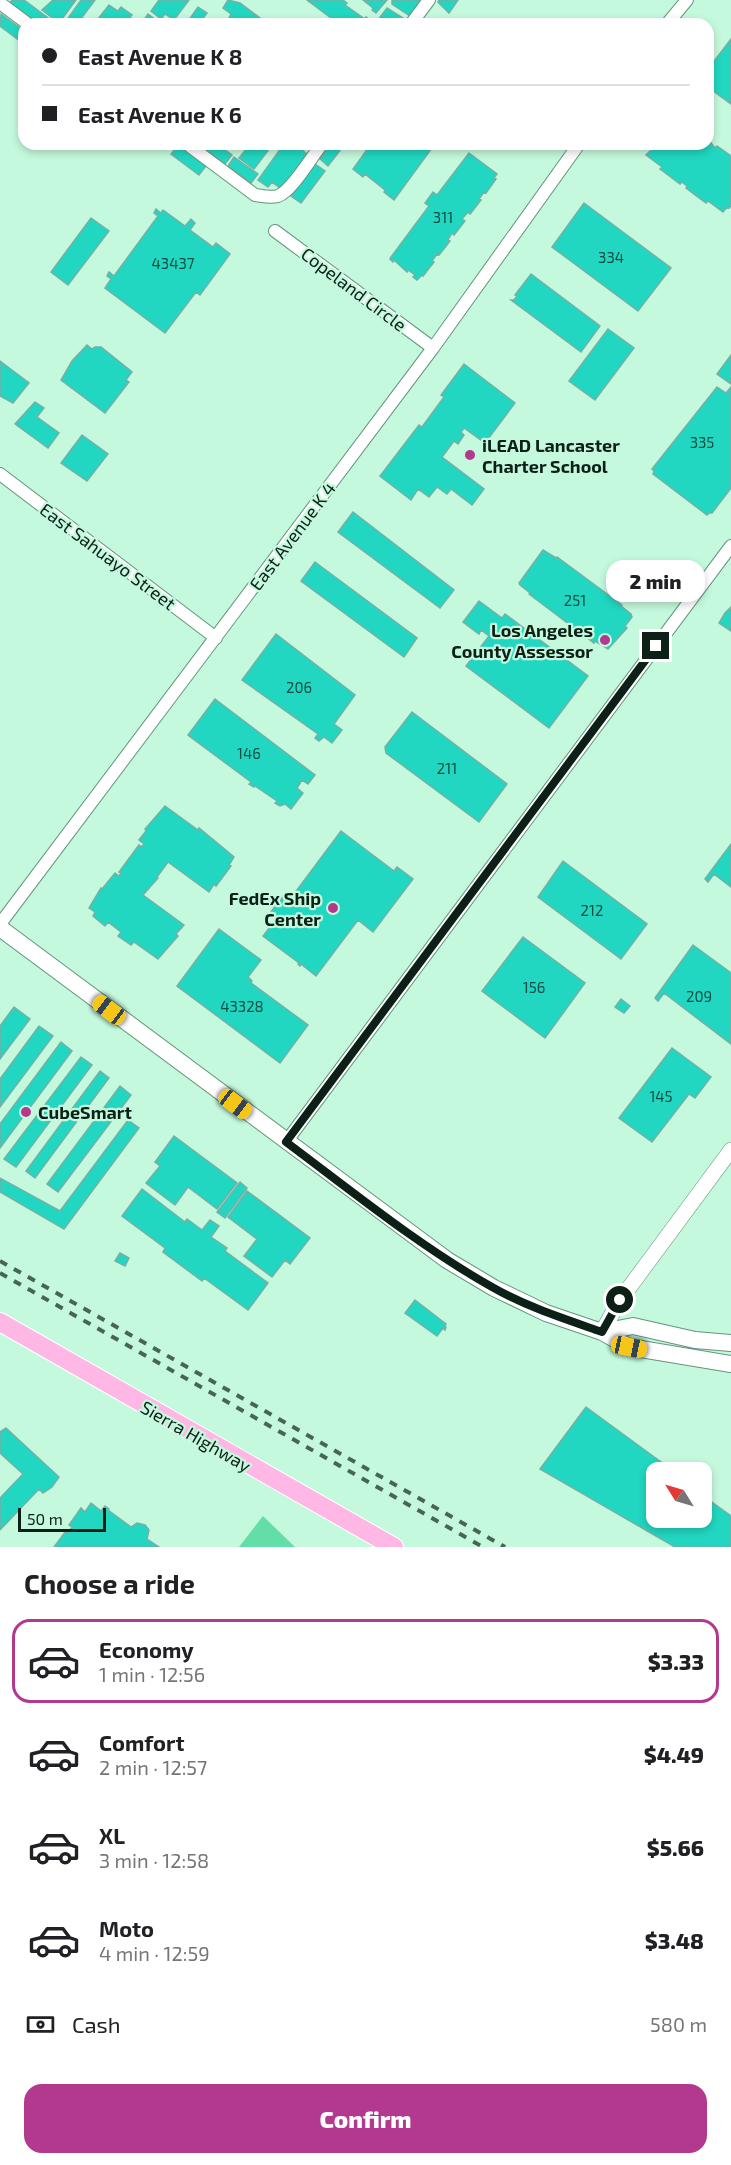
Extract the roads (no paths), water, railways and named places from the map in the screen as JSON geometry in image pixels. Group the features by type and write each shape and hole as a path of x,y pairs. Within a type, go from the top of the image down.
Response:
{"main road":[{"path":"0,926 286,1142 447,1260 494,1288 546,1313 602,1332 629,1347 731,1364"},
{"name":"Sierra Highway","path":"0,1322 394,1547"},
{"path":"602,1332 633,1326 694,1340 731,1343"}],"street":[{"path":"416,18 429,0"},
{"path":"672,18 687,0"},
{"path":"0,3 20,18"},
{"path":"195,150 255,195 268,197 280,195 288,188 316,150"},
{"name":"East Avenue K 4","path":"0,926 433,348 575,150"},
{"name":"Copeland Circle","path":"275,231 433,348"},
{"name":"East Sahuayo Street","path":"0,474 216,638"},
{"path":"286,1142 731,546"},
{"path":"602,1332 620,1300 731,1150"}],"railway":[{"path":"0,1261 505,1547"},
{"path":"0,1273 483,1547"}],"place":[{"name":"iLEAD Lancaster Charter School","path":"470,455"},
{"name":"Los Angeles County Assessor","path":"605,640"},
{"name":"FedEx Ship Center","path":"333,908"},
{"name":"CubeSmart","path":"26,1112"}]}
